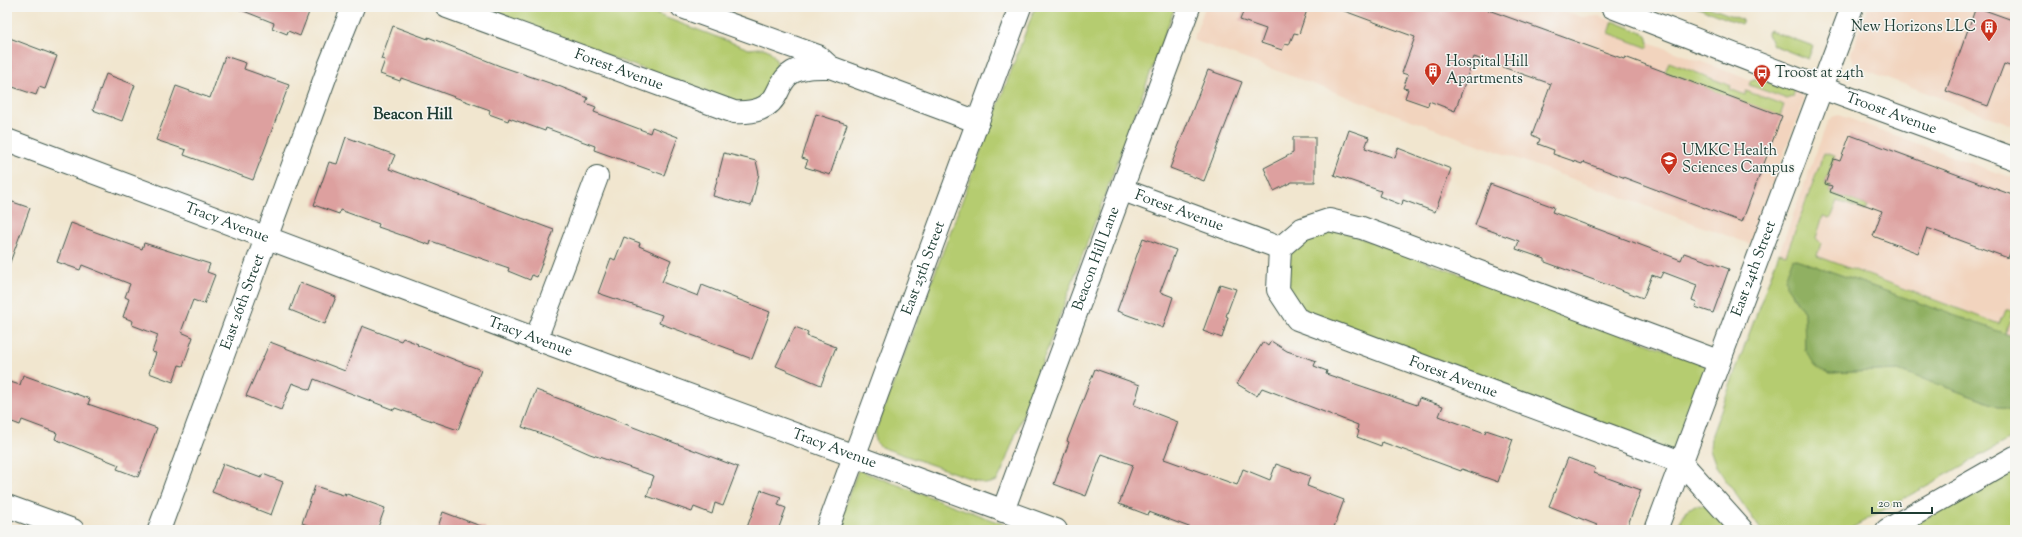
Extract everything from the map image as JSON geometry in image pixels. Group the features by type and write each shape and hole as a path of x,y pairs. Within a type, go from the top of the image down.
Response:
{"street":[{"name":"East 26th Street","path":"159,530 266,236 330,64 353,7"},
{"name":"Forest Avenue","path":"447,7 734,112 750,113 768,106 776,96 781,84 785,64 782,52 776,40"},
{"name":"Forest Avenue","path":"682,7 818,56 830,67 978,122"},
{"name":"East 25th Street","path":"827,530 1020,7"},
{"name":"Beacon Hill Lane","path":"1003,511 1123,190 1189,7"},
{"name":"Troost Avenue","path":"1612,7 2015,159"},
{"name":"East 24th Street","path":"1656,530 1718,361 1852,7"},
{"name":"Forest Avenue","path":"781,84 792,73 805,68 830,67"},
{"name":"Tracy Avenue","path":"7,140 266,236 536,339 1056,530"},
{"path":"536,339 597,177"},
{"name":"Forest Avenue","path":"1123,190 1280,248 1278,290 1297,320 1681,462"},
{"path":"1280,248 1302,228 1329,220 1362,228 1718,361"},
{"path":"1887,530 2015,457"},
{"path":"1681,462 1742,530"},
{"path":"7,506 73,530"}],"shaded area":[{"name":"UMKC Health Sciences Campus","path":"1205,7 1554,7 1582,17 1599,16 1645,34 1649,42 1750,80 1762,77 1798,90 1804,100 1750,244 1193,40"},
{"path":"1868,7 2015,7 2015,126 1858,67 1853,62 1851,53"},
{"path":"1839,115 2015,179 2015,337 1779,253 1827,123 1832,117"}],"green space":[{"path":"472,7 637,7 749,49 764,48 771,52 774,56 779,72 761,99 743,105"},
{"path":"1035,7 1175,7 1002,471 997,481 986,484 881,447 875,441 875,432"},
{"path":"1696,7 1708,7 1743,20 1741,24"},
{"path":"1613,21 1645,34 1649,42 1648,48 1609,33"},
{"path":"1769,30 1813,46 1808,59 1773,45 1768,34"},
{"path":"1669,62 1731,86 1730,89 1745,95 1746,91 1784,105 1780,116 1665,72"},
{"path":"1758,77 1795,89 1793,97 1787,99 1749,85 1751,80"},
{"path":"1824,153 1835,156 1825,184 1832,187 1830,192 1868,206 1866,211 1838,201 1832,216 1829,218 1823,216 1816,238 1821,243 1817,256 1999,324 2005,310 2010,310 2012,313 2005,334 1793,258 1791,294 1804,312 1805,350 1830,373 1898,370 2015,412 2015,436 1848,530 1761,530 1716,466 1710,449 1711,437 1779,253 1786,255"},
{"path":"1328,226 1708,365 1677,455 1310,319 1285,289 1287,251"},
{"path":"1793,258 2015,337 2015,412 1898,370 1830,373 1820,369 1815,365 1805,350 1804,312 1786,286 1785,279"},
{"path":"2015,468 2015,530 1905,530"},
{"path":"858,470 1003,524 1001,530 836,530"},
{"path":"1695,505 1708,506 1730,530 1675,530 1686,511"}],"building":[{"path":"311,7 300,36 288,31 287,34 272,28 274,23 236,8"},
{"path":"1245,7 1308,7 1299,34 1294,33 1289,45 1285,44 1282,50 1261,43 1266,29 1240,20"},
{"path":"1339,7 1480,7 1624,59 1625,57 1782,116 1742,222 1583,162 1582,164 1553,154 1554,150 1538,144 1540,139 1532,135 1551,84 1474,57 1455,111 1429,101 1428,106 1405,98 1408,89 1403,88 1408,75 1402,73 1415,37 1339,9"},
{"name":"New Horizons LLC","path":"1976,7 2015,21 2015,68 2004,64 1988,106 1946,91"},
{"path":"393,26 428,39 428,37 500,66 588,98 586,103 596,107 594,112 650,133 652,127 678,137 664,175 594,150 595,146 546,128 545,131 509,118 508,121 489,114 490,110 401,78 400,81 380,74 385,60 381,59"},
{"path":"7,37 57,56 45,89 39,87 36,95 7,85"},
{"path":"225,56 246,63 244,69 289,85 253,180 184,155 186,150 156,140 176,86 210,98"},
{"path":"1208,70 1242,82 1204,181 1170,168"},
{"path":"106,74 135,85 122,121 93,110"},
{"path":"816,114 847,124 830,175 805,167 808,160 802,158"},
{"path":"1349,130 1369,137 1365,148 1395,158 1398,148 1451,169 1435,212 1403,200 1402,205 1379,196 1381,191 1334,175"},
{"path":"1850,135 2015,196 2015,239 2008,258 1927,228 1918,253 1873,236 1882,211 1830,192 1832,186 1825,184 1834,159 1840,161"},
{"path":"346,137 395,155 389,169 554,230 537,277 532,275 530,280 508,271 509,268 431,241 430,245 378,227 379,224 340,210 339,214 314,205 329,162 337,164"},
{"path":"1293,137 1315,137 1315,182 1292,182 1274,191 1264,168 1293,153"},
{"path":"724,153 756,161 759,174 751,206 713,196"},
{"path":"1490,184 1554,207 1552,212 1681,260 1684,253 1729,269 1713,313 1695,307 1697,302 1692,300 1697,285 1663,272 1660,278 1652,275 1643,298 1545,262 1545,259 1516,249 1519,241 1475,225"},
{"path":"7,200 30,208 9,265 7,265"},
{"path":"71,223 142,249 144,243 210,264 207,272 215,275 204,304 193,300 181,332 193,337 183,366 179,365 173,382 149,373 156,353 152,352 158,335 132,325 133,321 123,317 129,299 125,297 130,284 82,265 80,270 57,262"},
{"path":"624,237 640,243 639,246 671,260 662,282 698,296 702,285 770,312 752,359 734,352 735,351 659,323 662,315 598,293 611,258 615,260"},
{"path":"1143,238 1176,250 1160,292 1173,297 1163,328 1117,311"},
{"path":"300,283 336,297 325,324 290,310"},
{"path":"1220,284 1236,289 1226,316 1228,317 1222,338 1203,331"},
{"path":"362,326 401,341 403,338 481,370 458,430 395,408 394,410 314,379 310,390 292,383 281,410 246,396 270,342 345,371"},
{"path":"795,327 808,332 807,336 836,347 821,385 776,366"},
{"path":"1271,341 1287,351 1316,361 1314,366 1327,371 1326,374 1417,405 1419,398 1443,406 1439,416 1485,433 1486,430 1513,439 1498,482 1462,469 1461,471 1382,442 1381,446 1357,437 1359,431 1357,430 1358,425 1262,388 1257,396 1237,384 1263,342 1268,346"},
{"path":"1095,369 1140,385 1134,405 1178,422 1164,459 1237,485 1243,469 1270,480 1276,464 1310,476 1307,486 1344,500 1333,530 1197,530 1149,512 1148,515 1119,504 1133,465 1102,454 1086,496 1054,484 1069,442 1067,441"},
{"path":"23,375 90,399 88,404 157,428 138,477 117,469 119,465 55,439 57,433 22,420 20,425 7,420 7,381 20,385"},
{"path":"536,390 738,467 723,506 715,503 712,514 694,507 692,512 647,496 654,476 590,454 556,439 522,427"},
{"path":"1568,458 1595,468 1594,473 1641,490 1626,530 1604,530 1596,527 1597,525 1549,506"},
{"path":"223,464 261,478 263,474 283,482 271,515 212,492"},
{"path":"315,486 346,496 344,493 385,508 377,530 320,530 302,523"},
{"path":"761,490 781,497 778,505 786,508 778,530 746,530"},
{"path":"443,512 486,528 486,530 437,530"}],"place":[{"name":"New Horizons LLC","path":"1989,42"},
{"name":"Hospital Hill Apartments","path":"1433,86"},
{"name":"Troost at 24th","path":"1762,88"},
{"name":"UMKC Health Sciences Campus","path":"1669,175"}],"district":[{"name":"Beacon Hill","path":"413,115"}]}
